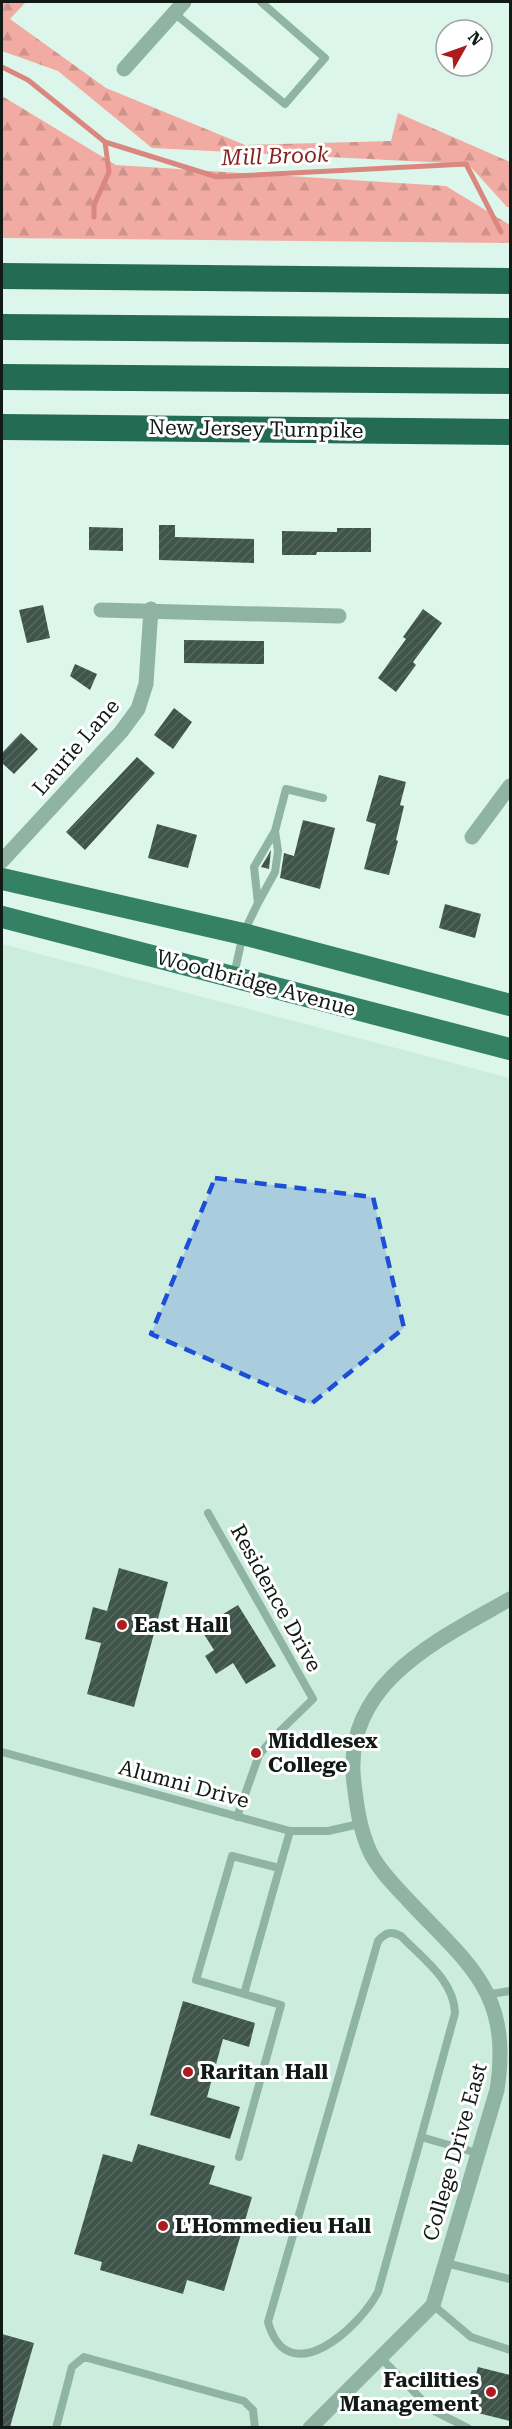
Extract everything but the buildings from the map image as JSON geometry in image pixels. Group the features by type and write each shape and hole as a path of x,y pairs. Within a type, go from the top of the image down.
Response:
{"highway":[{"path":"2,276 510,281"},
{"path":"2,327 510,331"},
{"path":"2,376 510,381"},
{"name":"New Jersey Turnpike","path":"2,427 510,432"}],"main road":[{"name":"Woodbridge Avenue","path":"2,879 243,934 510,1005"},
{"name":"Woodbridge Avenue","path":"2,917 510,1049"}],"street":[{"path":"124,69 179,7"},
{"path":"101,610 151,609 339,616"},
{"name":"Laurie Lane","path":"2,861 121,732 138,709 146,684 151,609"},
{"path":"472,837 510,786"},
{"name":"College Drive East","path":"310,2427 433,2305 497,2090 506,2039 490,1994 474,1970 390,1880 372,1856 359,1824 352,1771 360,1723 381,1688 408,1662 439,1639 510,1599"}],"lane":[{"path":"179,7 285,104 325,58 261,2"},
{"path":"258,903 254,867 275,831 286,789 322,798"},
{"path":"234,977 243,934 275,872 278,851 275,831"},
{"name":"Residence Drive","path":"208,1513 313,1699 259,1755 237,1817"},
{"name":"Alumni Drive","path":"2,1752 290,1831 328,1831 359,1824"},
{"path":"244,1994 290,1831"},
{"path":"239,2157 281,2005 196,1980 232,1856 279,1868"},
{"path":"392,1932 401,1935 444,1980 455,2003 455,2013 421,2137 378,2292 371,2306 335,2343 318,2351 302,2354 290,2351 278,2342 268,2322 378,1941 384,1934 392,1932"},
{"path":"490,1994 510,1991"},
{"path":"421,2137 477,2153"},
{"path":"446,2263 510,2276"},
{"path":"433,2305 471,2337 510,2350"},
{"path":"56,2427 72,2367 84,2357 244,2400 254,2410 255,2427"},
{"path":"380,2357 432,2410 468,2427"}],"highlighted area":[{"path":"215,1178 373,1197 404,1328 311,1404 151,1334"}],"shaded area":[{"name":"Middlesex College","path":"2,944 510,1078 510,2427 2,2427"}],"green space":[{"path":"2,2 26,2 10,19 106,88 245,145 391,141 398,113 510,162 510,207 507,207 468,164 152,148 58,71 2,51"},
{"path":"2,96 116,165 446,186 510,225 510,243 2,238"}],"waterway":[{"name":"Mill Brook","path":"2,67 28,80 105,142 217,177 466,164 501,232"},
{"path":"94,217 94,205 109,172 105,142"}],"place":[{"name":"East Hall","path":"122,1625"},
{"name":"Middlesex College","path":"256,1753"},
{"name":"Raritan Hall","path":"188,2072"},
{"name":"L'Hommedieu Hall","path":"163,2226"},
{"name":"Facilities Management","path":"491,2392"}]}
